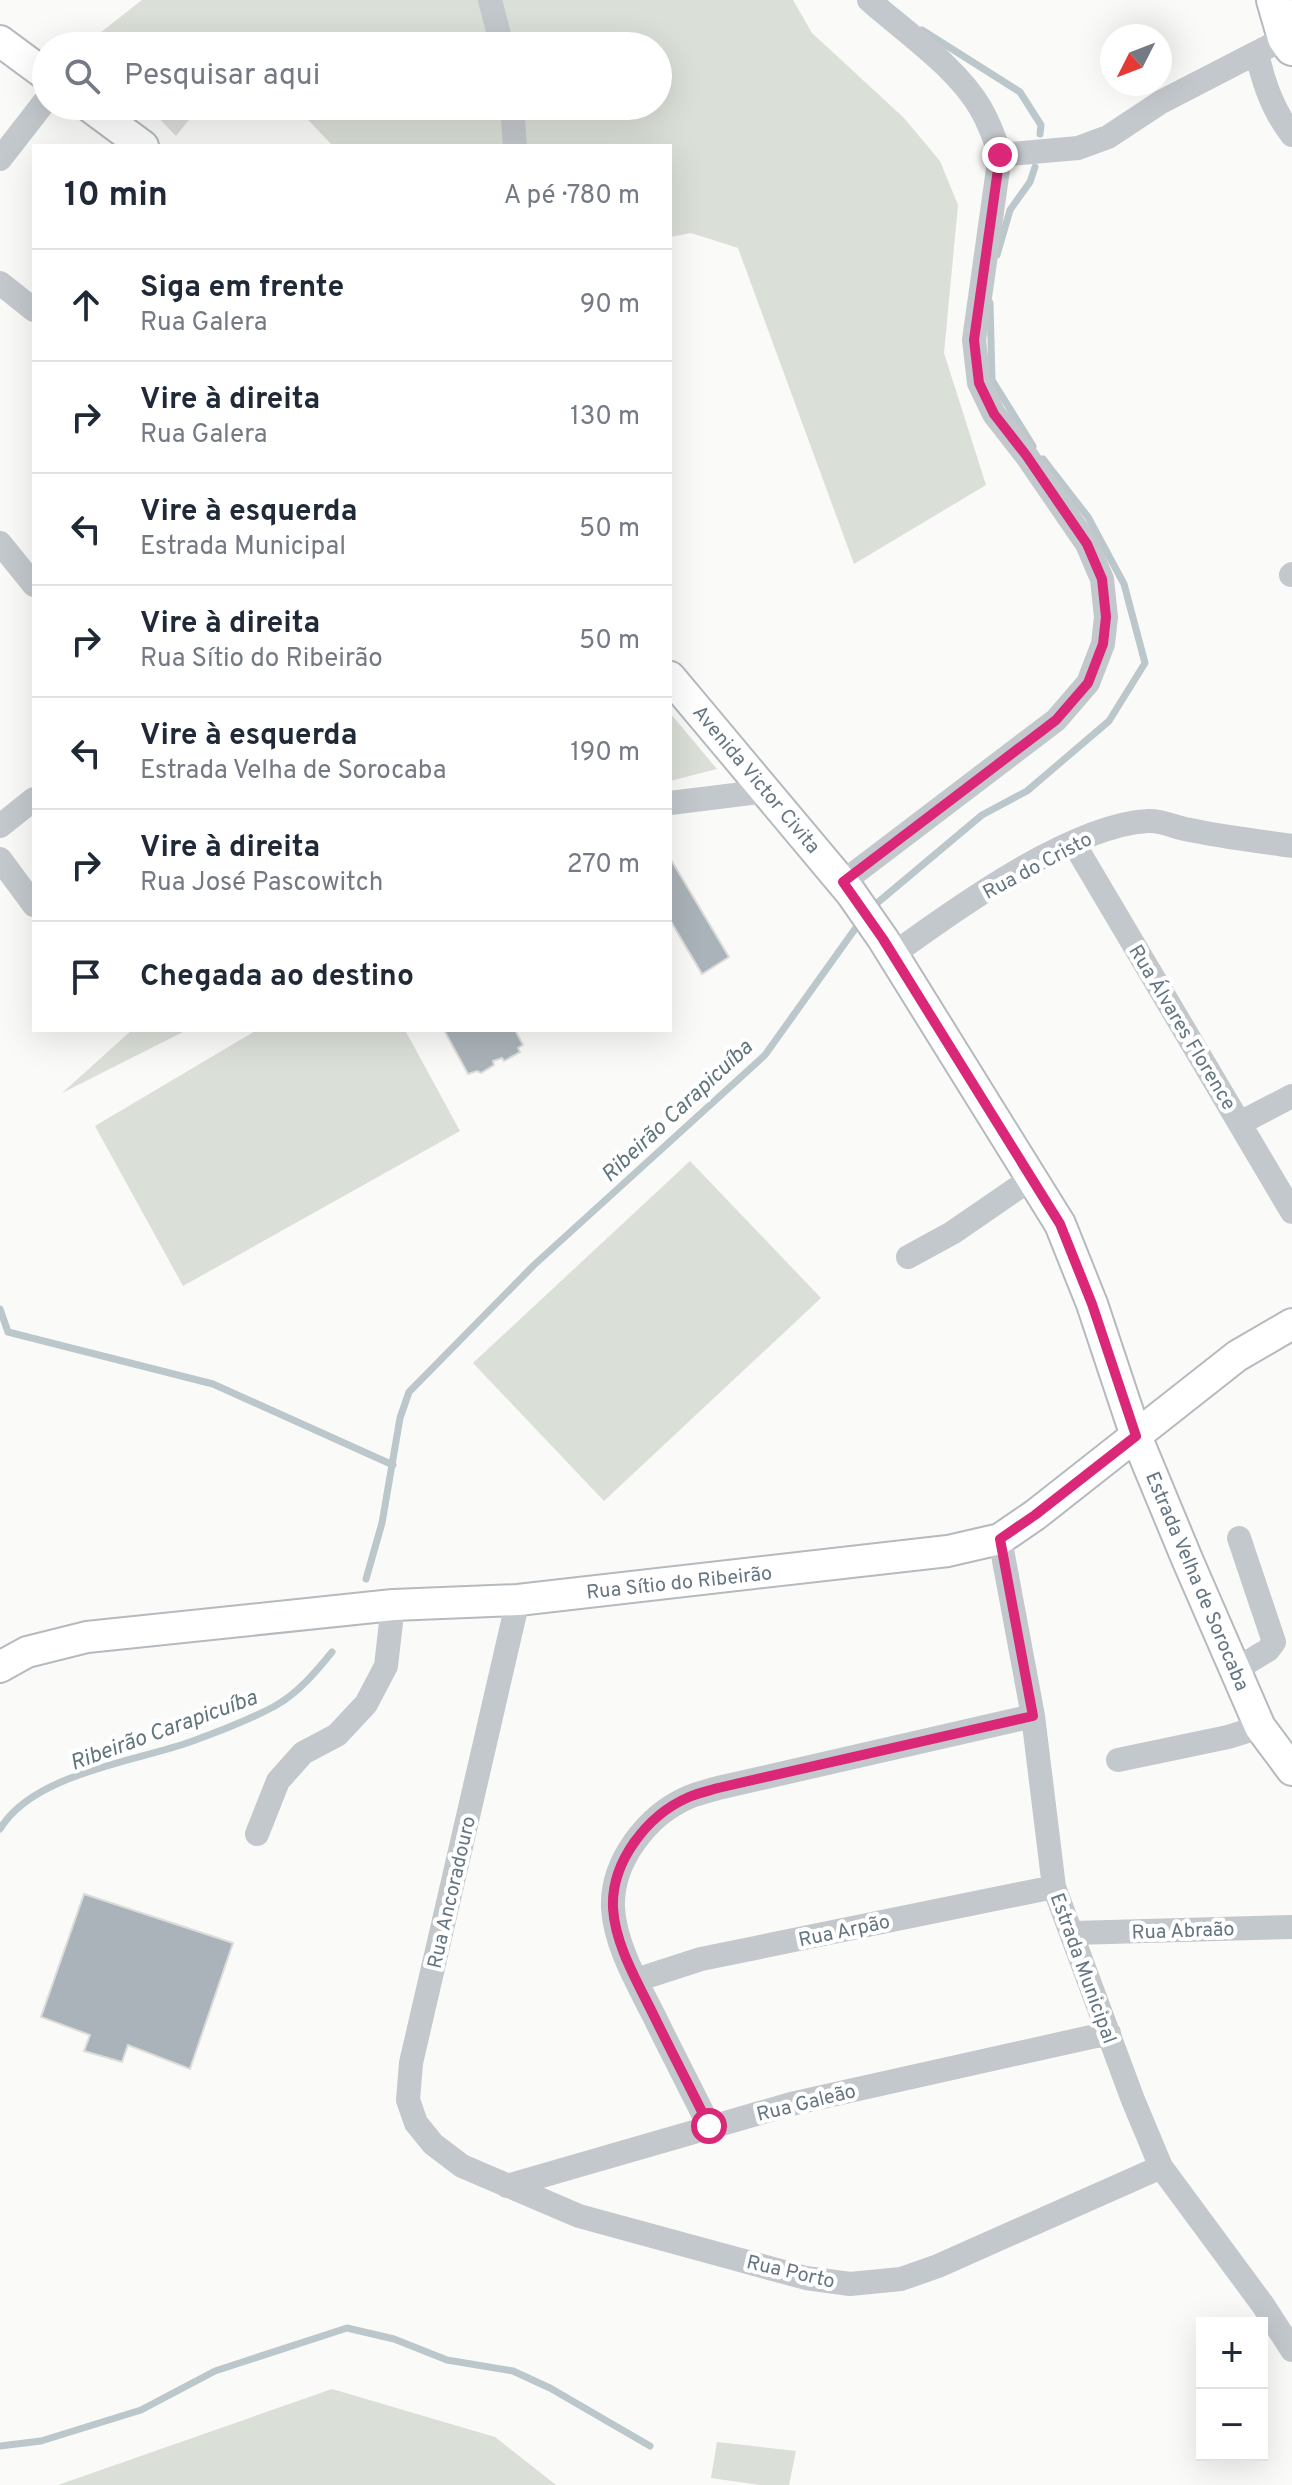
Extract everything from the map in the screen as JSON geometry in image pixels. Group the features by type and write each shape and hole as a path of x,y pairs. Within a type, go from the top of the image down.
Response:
{"highway":[{"path":"1274,0 1278,46"}],"main road":[{"path":"0,41 32,65"},
{"path":"108,120 140,144"},
{"name":"Avenida Victor Civita","path":"672,679 847,888"},
{"name":"Estrada Velha de Sorocaba","path":"847,888 1060,1224 1092,1304 1136,1436 1235,1670 1260,1727 1292,1770"},
{"name":"Rua Sítio do Ribeirão","path":"0,1667 27,1652 87,1637 393,1605 518,1600 948,1551 1000,1539 1237,1356 1292,1324"}],"street":[{"path":"490,0 498,32"},
{"path":"847,888 1056,720 1088,683 1103,644 1106,617 1102,579 1087,544 994,414 979,383 974,340 1000,155 979,106 945,66 869,0"},
{"path":"1000,155 1078,148 1108,137 1161,102 1278,46"},
{"path":"1278,46 1262,79 1282,122 1292,135"},
{"path":"0,159 32,118"},
{"path":"513,120 515,144"},
{"path":"0,283 32,308"},
{"path":"0,543 32,583"},
{"path":"672,803 767,791"},
{"path":"0,826 32,801"},
{"name":"Rua do Cristo","path":"887,947 1073,842 1112,827 1151,821 1188,830 1292,846"},
{"name":"Rua Álvares Florence","path":"1073,842 1292,1212"},
{"path":"0,859 32,902"},
{"path":"1240,1123 1292,1096"},
{"path":"908,1257 976,1219 1032,1178"},
{"path":"1235,1670 1268,1650 1274,1642 1239,1538"},
{"name":"Estrada Municipal","path":"1000,1539 1033,1716 1054,1887 1161,2167 1263,2305 1292,2350"},
{"name":"Rua Ancoradouro","path":"462,2166 433,2144 416,2123 408,2100 410,2075 518,1600"},
{"path":"257,1834 278,1781 303,1753 337,1735 366,1704 386,1666 393,1605"},
{"path":"709,2126 636,1980 616,1927 613,1906 616,1880 630,1848 653,1821 686,1798 1033,1716"},
{"path":"1118,1760 1228,1737 1260,1727"},
{"name":"Rua Arpão","path":"636,1980 701,1959 1054,1887"},
{"name":"Rua Abraão","path":"1073,1933 1292,1927"},
{"name":"Rua Galeão","path":"507,2186 806,2100 1109,2033"},
{"name":"Rua Porto","path":"462,2166 579,2216 806,2278 850,2284 901,2279 938,2266 1161,2167"}],"shaded area":[{"path":"142,0 793,0 812,33 904,118 940,161 958,205 944,353 986,485 854,564 738,248 691,233 672,237 672,144 331,144 308,120 672,120 672,32 101,32"},
{"path":"161,120 189,120 176,136"},
{"path":"672,715 717,769 672,780"},
{"path":"130,1032 183,1032 62,1093"},
{"path":"254,1032 406,1032 460,1131 183,1286 95,1126"},
{"path":"690,1161 821,1298 604,1501 473,1363"},
{"path":"332,2389 495,2437 556,2485 58,2485"},
{"path":"717,2442 796,2451 789,2485 760,2485 711,2478"}],"building":[{"path":"672,861 729,957 702,974 672,923"},
{"path":"445,1032 516,1032 523,1045 518,1048 520,1052 504,1061 502,1058 493,1061 494,1065 481,1073 468,1074"},
{"path":"84,1894 233,1943 190,2069 128,2045 122,2062 84,2051 90,2035 41,2017"}],"waterway":[{"name":"Ribeirão Carapicuíba","path":"922,30 1020,92 1041,125 1040,134"},
{"name":"Ribeirão Carapicuíba","path":"997,255 1010,210 1030,182 1035,167"},
{"name":"Ribeirão Carapicuíba","path":"990,303 992,380 1033,446"},
{"name":"Ribeirão Carapicuíba","path":"870,909 982,815 1027,791 1109,721 1145,663 1124,584 1088,517 1043,459"},
{"name":"Ribeirão Carapicuíba","path":"366,1579 382,1523 400,1418 409,1392 534,1265 765,1055 860,922"},
{"path":"0,1309 8,1332 213,1384 393,1465"},
{"name":"Ribeirão Carapicuíba","path":"0,1829 15,1810 60,1783 86,1772 190,1742 275,1706 299,1689 332,1652"},
{"path":"0,2446 41,2441 141,2410 215,2371 347,2328 394,2339 447,2360 513,2371 550,2388 650,2446"}],"route":[{"path":"709,2126 636,1980 616,1927 613,1906 616,1880 630,1848 653,1821 686,1798 1033,1716 1000,1539 1136,1436 1092,1304 1060,1224 883,939 843,882 1056,720 1088,683 1103,644 1106,617 1102,579 1087,544 994,414 979,383 974,340 1000,155"}]}
